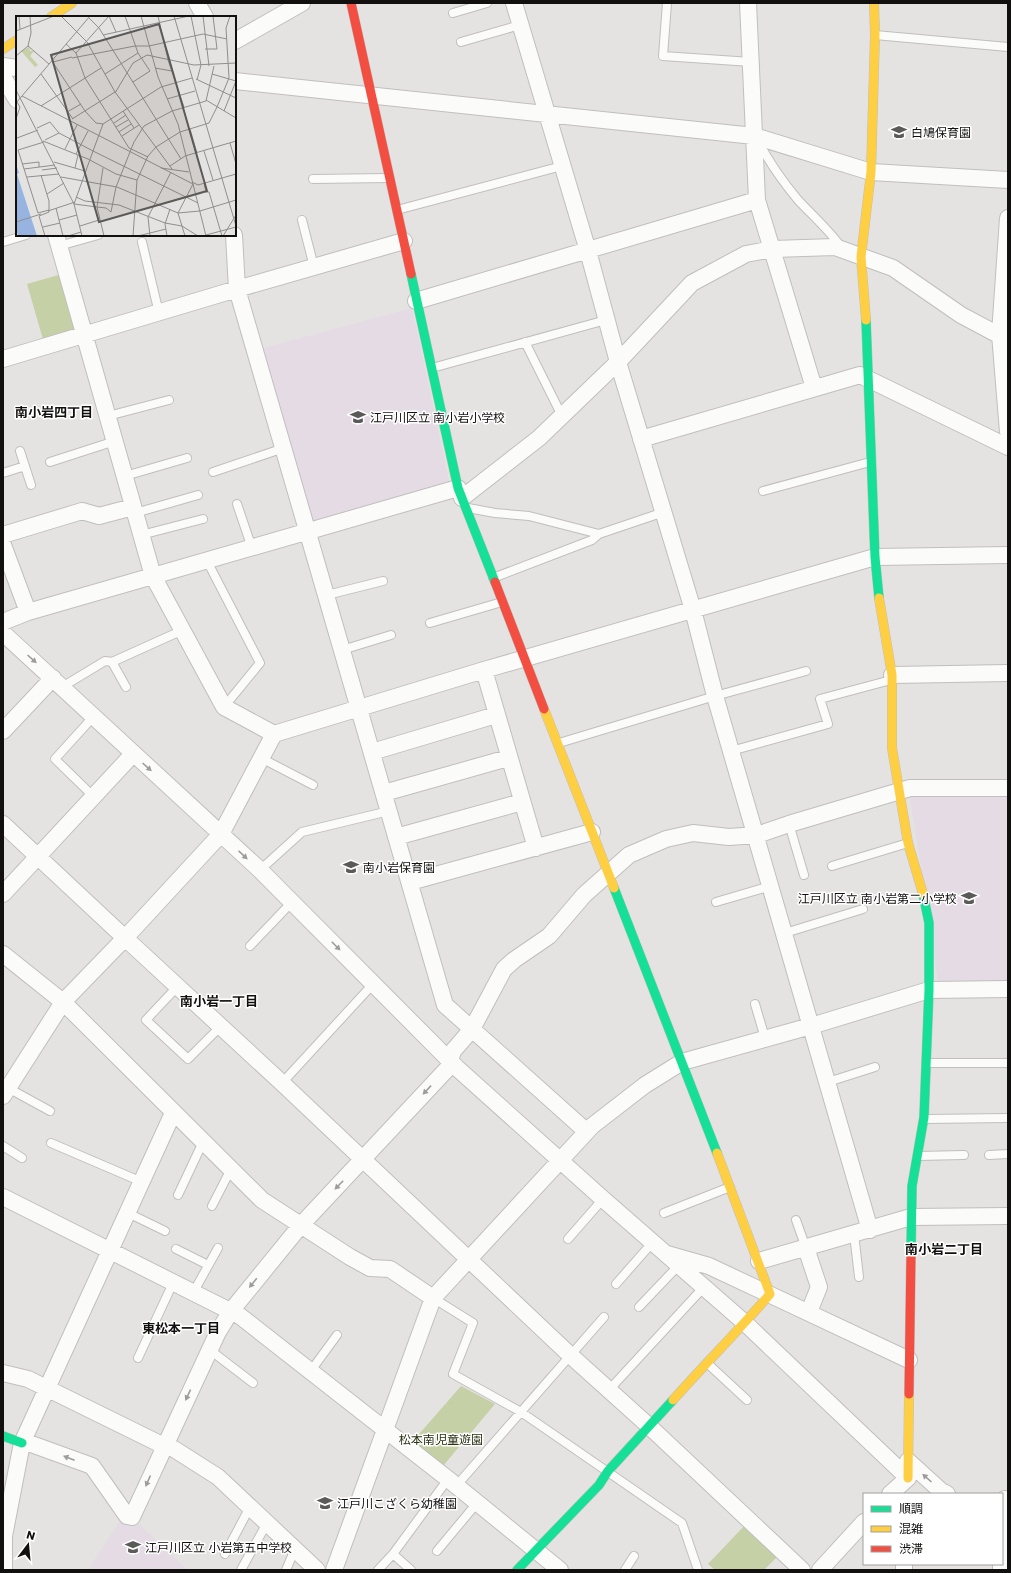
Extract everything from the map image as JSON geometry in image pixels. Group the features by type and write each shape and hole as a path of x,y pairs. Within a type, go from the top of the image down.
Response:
{"main road":[{"path":"52,16 72,3"},
{"path":"352,3 431,369 462,498 682,1062 759,1261 770,1294 745,1323 706,1362 650,1427 608,1471 599,1485 517,1570"},
{"path":"874,3 875,35 871,172 861,257 865,305 866,373 868,379 870,462 875,557 878,595 892,678 892,748 908,843 919,876 929,923 929,990 924,1119 912,1186 908,1478"},
{"path":"3,49 16,41"},
{"path":"3,1436 23,1442"}],"street":[{"path":"197,3 204,16"},
{"path":"514,3 588,251 618,362 694,610 715,696 757,835 870,1230"},
{"path":"748,3 757,200 814,388"},
{"path":"236,40 297,4"},
{"path":"3,66 16,68"},
{"path":"3,77 16,98"},
{"path":"236,81 754,136 871,172 1008,180"},
{"path":"416,301 757,200"},
{"path":"1008,218 1004,337 1008,432"},
{"path":"234,236 237,289 446,1005 586,1131"},
{"path":"57,241 153,576 224,707 274,734"},
{"path":"3,359 404,241"},
{"path":"3,622 28,612 309,532 462,498 539,438 618,362 692,283 746,254 773,249 835,247 893,268 961,315 1004,337"},
{"path":"642,438 860,375 1008,447"},
{"path":"3,535 82,511 99,516 134,510"},
{"path":"3,545 28,612"},
{"path":"5,1092 63,1002 221,834 274,734 484,670 875,557 1008,555"},
{"path":"3,633 260,870 450,1060 602,1199 745,1323 908,1478"},
{"path":"484,670 508,758 536,848"},
{"path":"892,678 1008,674"},
{"path":"3,731 57,683"},
{"path":"372,752 496,715"},
{"path":"3,894 133,754"},
{"path":"384,793 508,758"},
{"path":"23,1442 92,1466 127,1516 132,1517 164,1445 210,1350 231,1311 300,1225 363,1160 448,1068 453,1051 472,1029 504,969 514,960 549,936 584,895 629,855 666,839 693,833 729,837 757,835 910,788 1008,788"},
{"path":"396,837 522,802"},
{"path":"3,824 124,938 282,1083 608,1391 650,1427 802,1570"},
{"path":"410,882 592,832"},
{"path":"3,954 63,1002 262,1200 350,1257 370,1268 390,1269 432,1298"},
{"path":"334,1570 386,1431 432,1298 586,1131 645,1086 682,1062 811,1026 929,990 1008,989"},
{"path":"4,1570 4,1536 23,1442 173,1113"},
{"path":"3,1197 231,1311 452,1482 560,1570"},
{"path":"759,1261 911,1217 1008,1216"},
{"path":"658,1248 709,1266 909,1360"},
{"path":"806,1248 819,1286 809,1312"},
{"path":"3,1373 28,1378 47,1389 174,1449 218,1477 317,1570"},
{"path":"908,1461 945,1493"},
{"path":"891,1493 908,1478"},
{"path":"906,1493 908,1478"},
{"path":"1003,1536 1005,1499"},
{"path":"820,1570 863,1523"}],"lane":[{"path":"453,13 487,3"},
{"path":"667,3 663,56 751,62"},
{"path":"462,42 520,25"},
{"path":"875,35 1008,47"},
{"path":"754,136 768,160 797,199 832,235 844,251"},
{"path":"397,210 562,166"},
{"path":"313,179 390,178"},
{"path":"302,220 314,267"},
{"path":"3,242 23,236"},
{"path":"57,241 91,236"},
{"path":"142,242 159,313"},
{"path":"431,369 606,320"},
{"path":"525,342 562,416"},
{"path":"108,416 169,400"},
{"path":"50,462 115,441"},
{"path":"212,472 284,448"},
{"path":"20,451 31,485"},
{"path":"125,476 187,458"},
{"path":"763,491 870,462"},
{"path":"3,473 25,466"},
{"path":"134,510 198,495"},
{"path":"462,498 495,513 529,516 599,534"},
{"path":"237,504 252,548"},
{"path":"493,578 592,540 599,534 664,512"},
{"path":"141,535 203,519"},
{"path":"207,561 260,663 224,707"},
{"path":"327,596 383,581"},
{"path":"430,623 502,602"},
{"path":"57,683 105,660 112,662 183,630"},
{"path":"342,650 391,635"},
{"path":"112,662 126,687"},
{"path":"558,743 715,696 806,672"},
{"path":"731,751 828,724 820,699 892,678"},
{"path":"93,796 55,759 94,716"},
{"path":"260,758 313,785"},
{"path":"260,870 302,832 389,811"},
{"path":"789,824 804,876"},
{"path":"832,866 908,843"},
{"path":"716,902 771,886"},
{"path":"250,946 292,902"},
{"path":"785,933 863,909"},
{"path":"282,1083 374,983"},
{"path":"178,986 146,1020 178,1050 188,1059 221,1026"},
{"path":"755,1004 765,1038"},
{"path":"926,1063 1008,1063"},
{"path":"828,1082 875,1068"},
{"path":"5,1092 50,1111"},
{"path":"924,1119 1008,1118"},
{"path":"178,1195 203,1142"},
{"path":"51,1144 142,1182"},
{"path":"3,1146 22,1158"},
{"path":"989,1154 1008,1154"},
{"path":"918,1156 964,1155"},
{"path":"212,1206 231,1169"},
{"path":"664,1213 730,1187"},
{"path":"568,1239 602,1199"},
{"path":"128,1213 165,1231"},
{"path":"796,1220 806,1248"},
{"path":"854,1234 859,1276"},
{"path":"176,1248 208,1264"},
{"path":"193,1293 218,1248"},
{"path":"616,1284 658,1248"},
{"path":"639,1307 678,1266"},
{"path":"138,1358 174,1283"},
{"path":"608,1391 703,1288"},
{"path":"432,1298 473,1323 453,1374 520,1412 682,1522 698,1570"},
{"path":"378,1570 452,1482 520,1412 604,1317"},
{"path":"310,1372 337,1336"},
{"path":"210,1350 253,1382"},
{"path":"706,1362 747,1400"},
{"path":"437,1551 477,1503"},
{"path":"225,1554 250,1507"},
{"path":"241,1570 267,1523"},
{"path":"286,1570 295,1549"},
{"path":"393,1554 411,1570"},
{"path":"624,1570 634,1556"}],"shaded area":[{"name":"江戸川区立 南小岩小学校","path":"412,308 450,485 312,522 260,349"},
{"name":"江戸川区立 南小岩第二小学校","path":"1008,796 1008,982 938,982 910,797"},
{"name":"江戸川区立 小岩第五中学校","path":"119,1522 138,1523 188,1570 88,1570"}],"green space":[{"path":"62,274 79,333 44,343 27,284"},
{"name":"松本南児童遊園","path":"461,1386 495,1404 443,1466 413,1441"},
{"path":"745,1525 778,1556 764,1570 715,1570 708,1564"}],"traffic: fast":[{"path":"411,274 458,488 495,582"},
{"path":"866,320 875,557 879,598"},
{"path":"614,888 717,1153"},
{"path":"911,1253 912,1186 924,1117 929,990 929,923 923,894"},
{"path":"517,1570 599,1485 608,1471 673,1400"},
{"path":"3,1436 22,1443"}],"traffic: slow":[{"path":"52,16 72,3"},
{"path":"866,320 861,257 871,172 875,35 874,3"},
{"path":"3,49 16,41"},
{"path":"879,598 892,675 892,748 908,843 923,894"},
{"path":"544,709 614,888"},
{"path":"673,1400 770,1294 717,1153"},
{"path":"908,1478 909,1394"}],"traffic: jam":[{"path":"351,3 411,274"},
{"path":"495,582 544,709"},
{"path":"909,1394 911,1253"}],"place":[{"name":"白鳩保育園","path":"899,132"},
{"name":"江戸川区立 南小岩小学校","path":"358,417"},
{"name":"南小岩保育園","path":"351,867"},
{"name":"江戸川区立 南小岩第二小学校","path":"969,898"},
{"name":"江戸川こざくら幼稚園","path":"325,1503"},
{"name":"江戸川区立 小岩第五中学校","path":"133,1547"}],"district":[{"name":"南小岩四丁目","path":"54,412"},
{"name":"南小岩一丁目","path":"219,1001"},
{"name":"南小岩二丁目","path":"944,1249"},
{"name":"東松本一丁目","path":"181,1328"}]}
